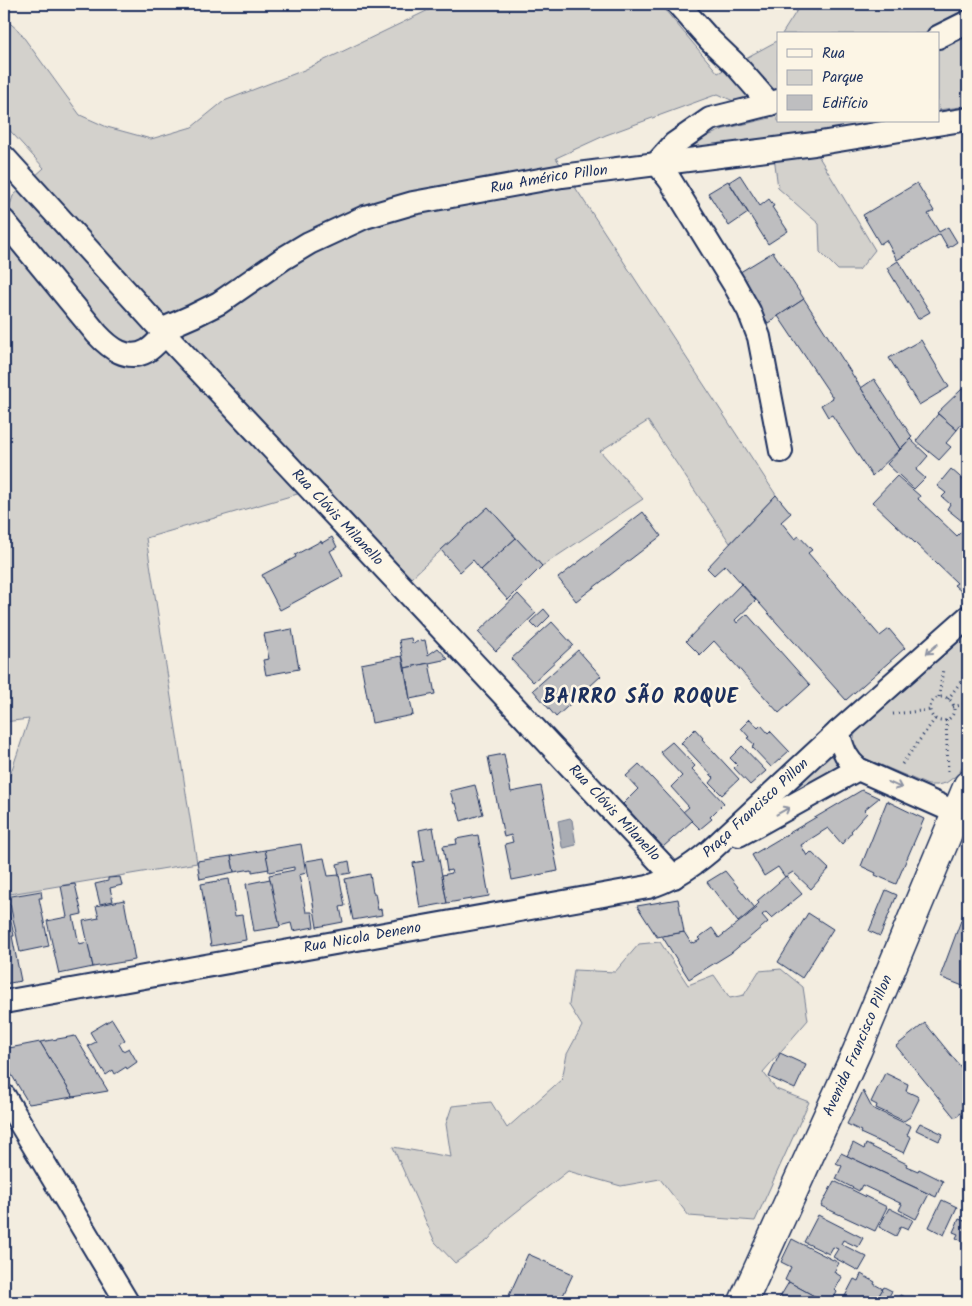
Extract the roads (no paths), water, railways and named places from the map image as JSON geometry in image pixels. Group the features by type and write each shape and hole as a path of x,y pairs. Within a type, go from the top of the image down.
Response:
{"main road":[{"name":"Avenida Francisco Pillon","path":"743,1302 856,1052 957,813 958,781"}],"street":[{"path":"678,4 710,40 774,103"},
{"path":"940,36 968,22"},
{"path":"774,103 710,119 674,144 658,163 749,311 758,337 781,451"},
{"name":"Rua Américo Pillon","path":"4,222 106,344 124,354 133,355 140,354 151,347 163,332 219,303 308,243 365,217 422,201 562,176 806,145 968,119"},
{"name":"Rua Clóvis Milanello","path":"4,157 163,332 674,877"},
{"name":"Praça Francisco Pillon","path":"710,851 838,732 968,617"},
{"path":"838,732 846,756 858,769 957,813"},
{"name":"Praça Francisco Pillon","path":"710,851 858,769"},
{"name":"Rua Nicola Deneno","path":"4,1002 648,886 674,877 688,869 710,851"},
{"path":"4,1096 127,1302"}],"district":[{"name":"BAIRRO SÃO ROQUE","path":"641,698"}]}
